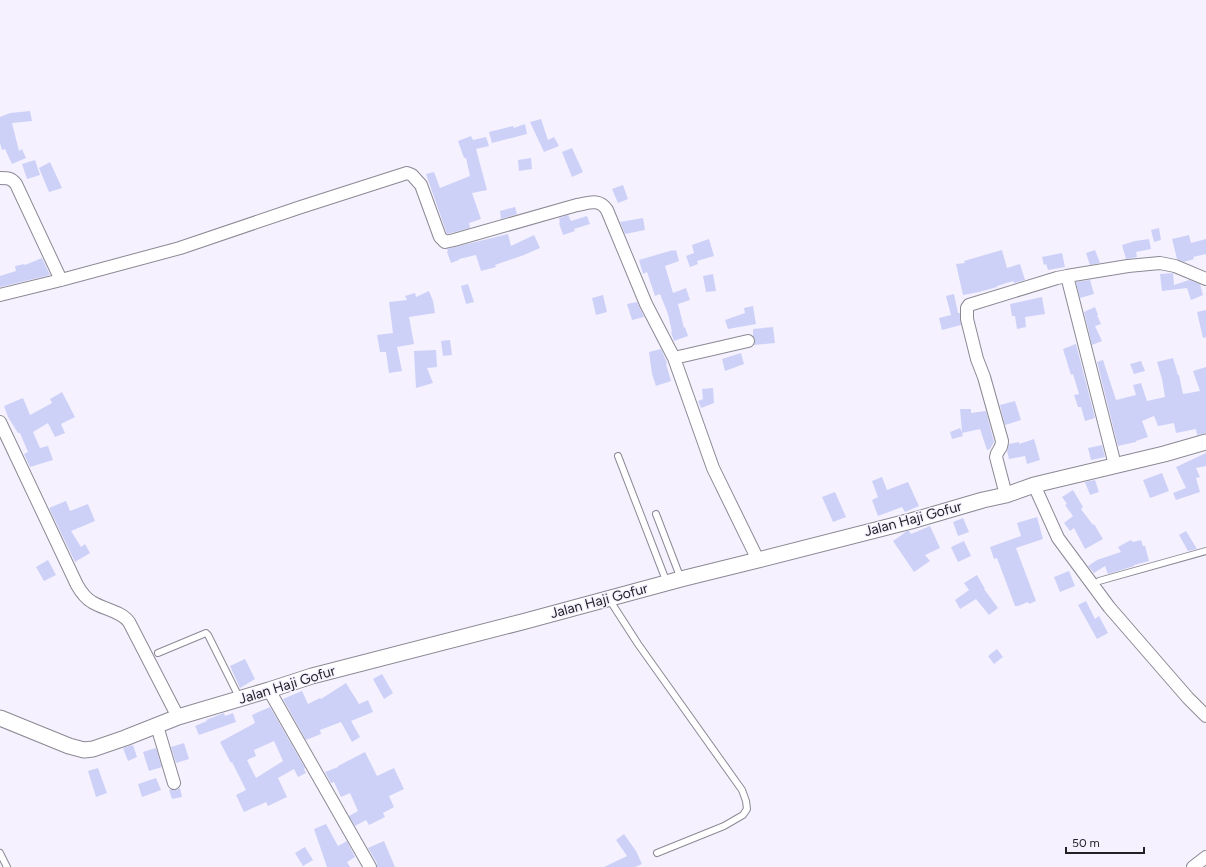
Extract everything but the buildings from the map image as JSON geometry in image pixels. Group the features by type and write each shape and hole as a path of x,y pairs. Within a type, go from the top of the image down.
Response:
{"street":[{"path":"0,295 180,248 407,173 412,175 421,185 440,237 444,242 577,205 595,202 602,204 607,210 646,304 674,358 713,468 758,560"},
{"path":"0,178 12,179 16,184 61,280"},
{"path":"1006,495 996,457 996,453 1002,446 1002,441 984,377 977,359 967,319 966,308 969,305 1057,278 1128,266 1160,263 1175,266 1206,279"},
{"path":"1067,276 1115,465"},
{"path":"674,358 748,341"},
{"path":"0,422 77,585 85,597 92,602 122,616 129,622 178,717"},
{"name":"Jalan Haji Gofur","path":"0,718 69,746 84,750 93,749 178,717 312,676 1006,495 1034,485 1164,454 1206,442"},
{"path":"1034,485 1058,538 1109,607 1204,710"},
{"path":"269,690 370,867"},
{"path":"157,726 174,783"},
{"path":"1193,867 1206,857"}],"lane":[{"path":"618,456 674,581"},
{"path":"656,514 674,581"},
{"path":"1099,580 1206,551"},
{"path":"609,599 638,644 742,790 746,801 747,809 739,817 724,826 657,853"},
{"path":"158,653 206,633 240,699"},
{"path":"0,853 7,867"}]}
